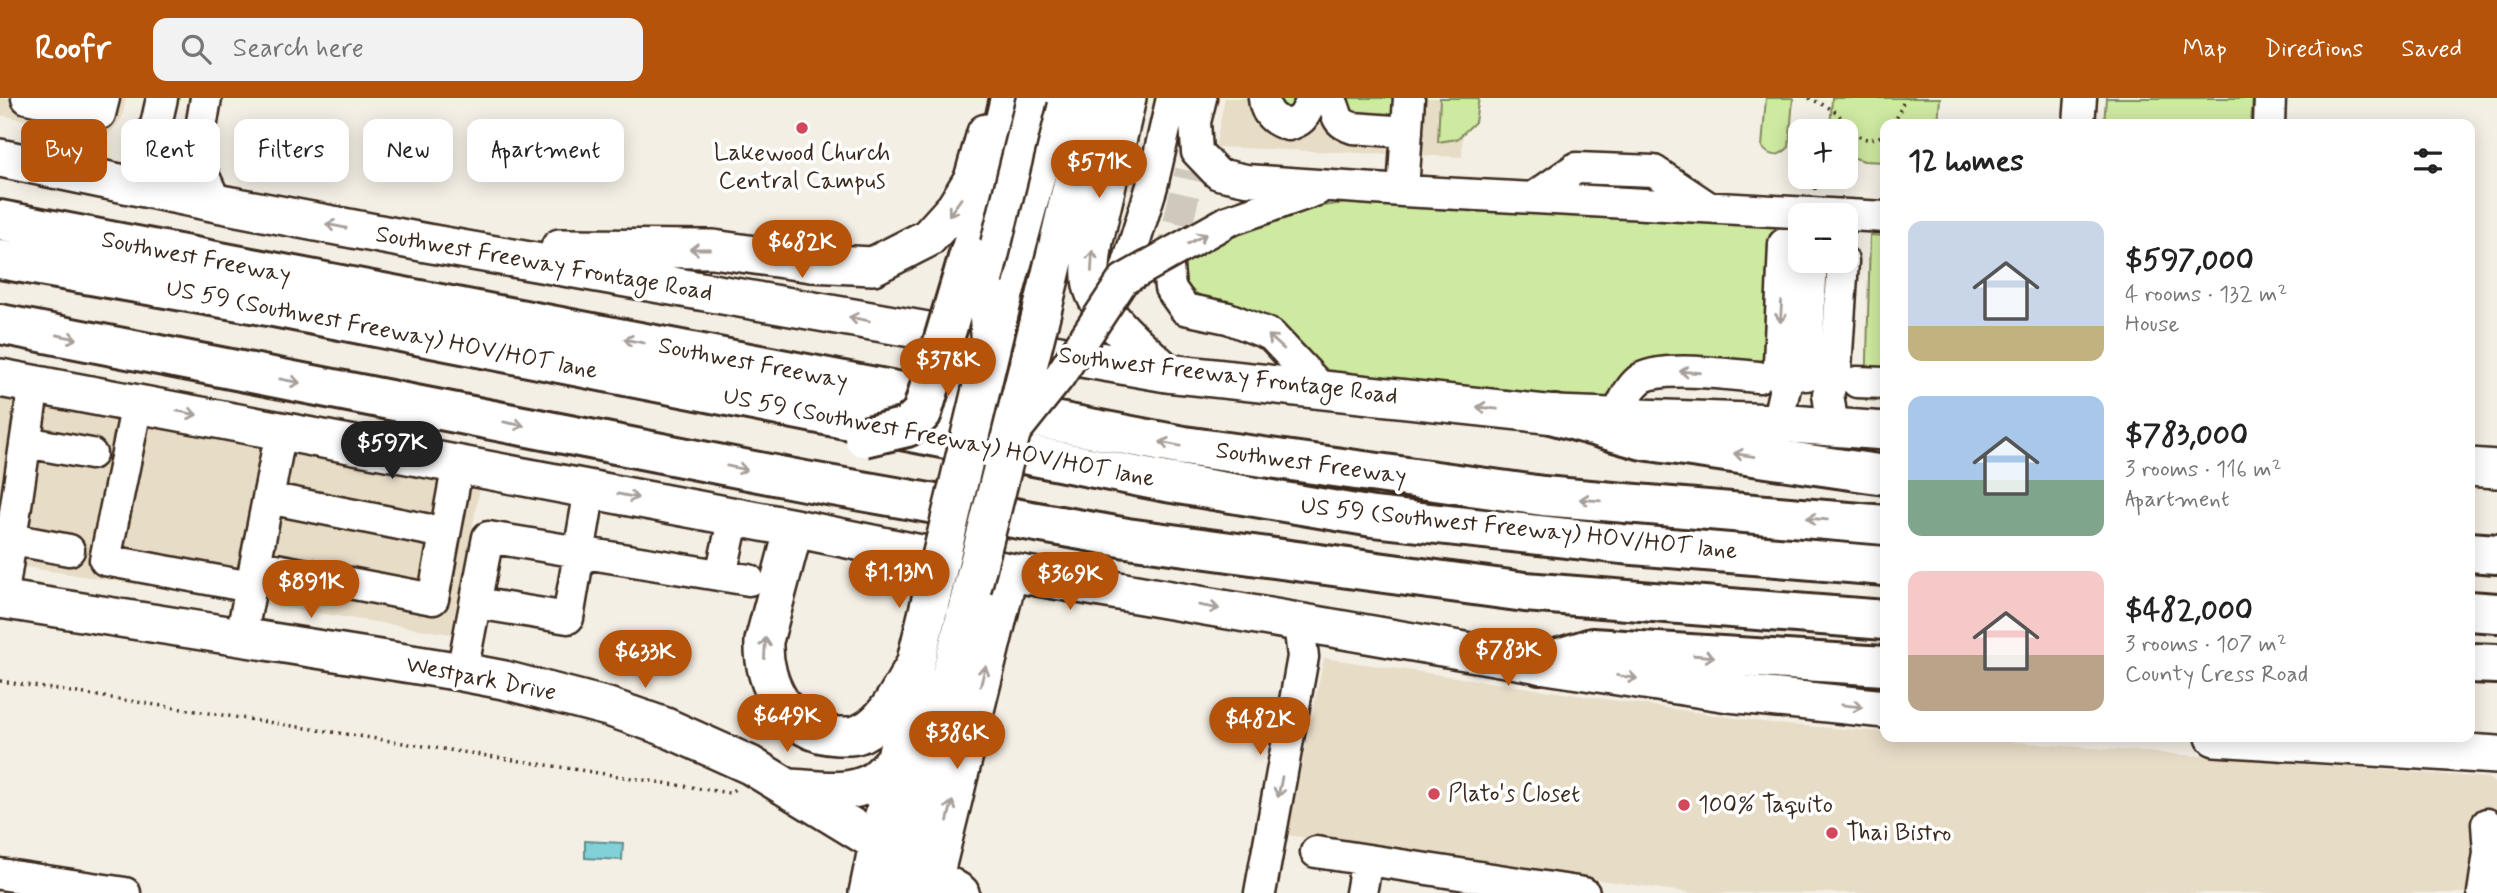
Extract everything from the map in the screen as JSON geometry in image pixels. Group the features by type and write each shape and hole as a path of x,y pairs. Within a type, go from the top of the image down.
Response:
{"highway":[{"path":"864,437 907,427 922,413 989,191 1010,98"},
{"name":"Southwest Freeway","path":"0,220 1184,446 1544,496 1880,525"},
{"name":"US 59 (Southwest Freeway) HOV/HOT lane","path":"0,259 274,307 1161,481 1373,517 1622,544 1880,566"},
{"path":"0,275 965,457 1007,450 1298,517 1544,551 1880,572"},
{"path":"0,324 805,481 1127,538 1525,592 1880,620"},
{"path":"1555,415 1643,440 1880,474"},
{"path":"1540,664 1591,648 1880,666"}],"main road":[{"path":"427,243 631,250 713,249 811,263 873,266 928,238 955,208 973,178 995,98"},
{"path":"1127,98 1094,241 1092,285 1098,300 1128,337 1167,373"},
{"path":"918,877 897,758 988,352 1066,102"},
{"path":"918,877 951,669 1007,450 1066,102"},
{"name":"Southwest Freeway Frontage Road","path":"0,158 427,243 1167,373 1555,415 1777,423 1802,392 1880,429"},
{"path":"17,381 734,516 1009,572 1299,623 1729,693 1880,708"},
{"path":"2475,467 2497,469"},
{"path":"794,528 764,641 763,657 772,689 793,719 816,733 828,736 854,736 864,732 881,718 917,660"},
{"path":"918,877 1009,572"},
{"name":"Westpark Drive","path":"1,600 462,672 608,707 663,726 773,780 918,877"},
{"path":"2293,742 2497,755"},
{"path":"773,780 845,790 860,788 874,780 897,758"},
{"path":"869,893 918,877"}],"street":[{"path":"27,98 100,114 104,98"},
{"path":"142,188 162,98"},
{"path":"206,98 196,158 216,203"},
{"path":"1148,276 1152,186 1172,98"},
{"path":"1201,98 1195,122 1198,152 1218,174 1246,180 1788,212"},
{"path":"1264,98 1266,109 1272,117 1288,125 1305,117 1316,98"},
{"path":"1329,98 1333,102 1335,116 1346,126 1407,132"},
{"path":"1403,191 1409,98"},
{"path":"2079,119 2081,98"},
{"path":"2269,119 2270,98"},
{"path":"1007,450 1059,377 1148,276 1228,221 1329,186"},
{"path":"1858,216 1880,217"},
{"path":"1784,244 1779,364 1802,392"},
{"path":"1802,392 1811,273"},
{"path":"1777,423 1802,392 1836,368 1842,273"},
{"path":"1148,276 1170,288 1185,309 1228,318 1271,335 1323,390"},
{"path":"1616,417 1631,388 1648,374 1663,371 1802,392"},
{"path":"1,600 26,442 17,381"},
{"path":"137,404 105,561 253,576 433,599 458,464"},
{"path":"241,638 281,431"},
{"path":"26,442 91,454"},
{"path":"476,603 568,618 590,489"},
{"path":"268,498 445,533"},
{"path":"462,672 488,537 735,578 734,516"},
{"path":"11,539 69,550"},
{"path":"1260,893 1303,657 1299,623"},
{"path":"2483,893 2489,853 2487,824"},
{"path":"1316,852 1584,893"},
{"path":"1362,893 1367,860"},
{"path":"0,874 125,893"}],"path":[{"path":"1809,98 1836,113 1852,132 1864,138 1880,136"},
{"path":"1896,119 1905,98"},
{"path":"0,681 729,793 773,780"}],"shaded area":[{"path":"0,98 126,98 122,118 107,137 107,119 21,119 0,115"},
{"path":"1225,98 1464,98 1462,157 1215,147"},
{"path":"0,394 481,483 451,634 0,563"},
{"path":"1324,658 1777,724 1880,732 1880,742 2015,742 2488,778 2497,785 2497,893 1691,893 1287,835"}],"green space":[{"path":"1275,98 1398,98 1401,110 1390,122 1351,119 1333,102 1290,116"},
{"path":"1440,98 1479,98 1475,122 1457,139 1438,142"},
{"path":"1766,98 1793,98 1791,119 1788,119 1788,148 1772,155 1762,147"},
{"path":"1832,98 1940,98 1938,119 1880,119 1880,162 1858,159 1858,119 1831,119"},
{"path":"2106,98 2253,98 2251,119 2104,119"},
{"path":"1369,200 1775,224 1767,362 1655,360 1607,400 1319,374 1270,316 1211,304 1185,285 1183,260 1282,211"},
{"path":"1870,235 1880,236 1880,401 1866,400"}],"water":[{"path":"585,841 623,843 622,860 585,858"}],"tunnel":[{"path":"1168,267 1190,171"}],"place":[{"name":"Lakewood Church Central Campus","path":"802,128"},
{"name":"Plato's Closet","path":"1434,794"},
{"name":"100% Taquito","path":"1684,805"},
{"name":"Thai Bistro","path":"1832,833"}]}
